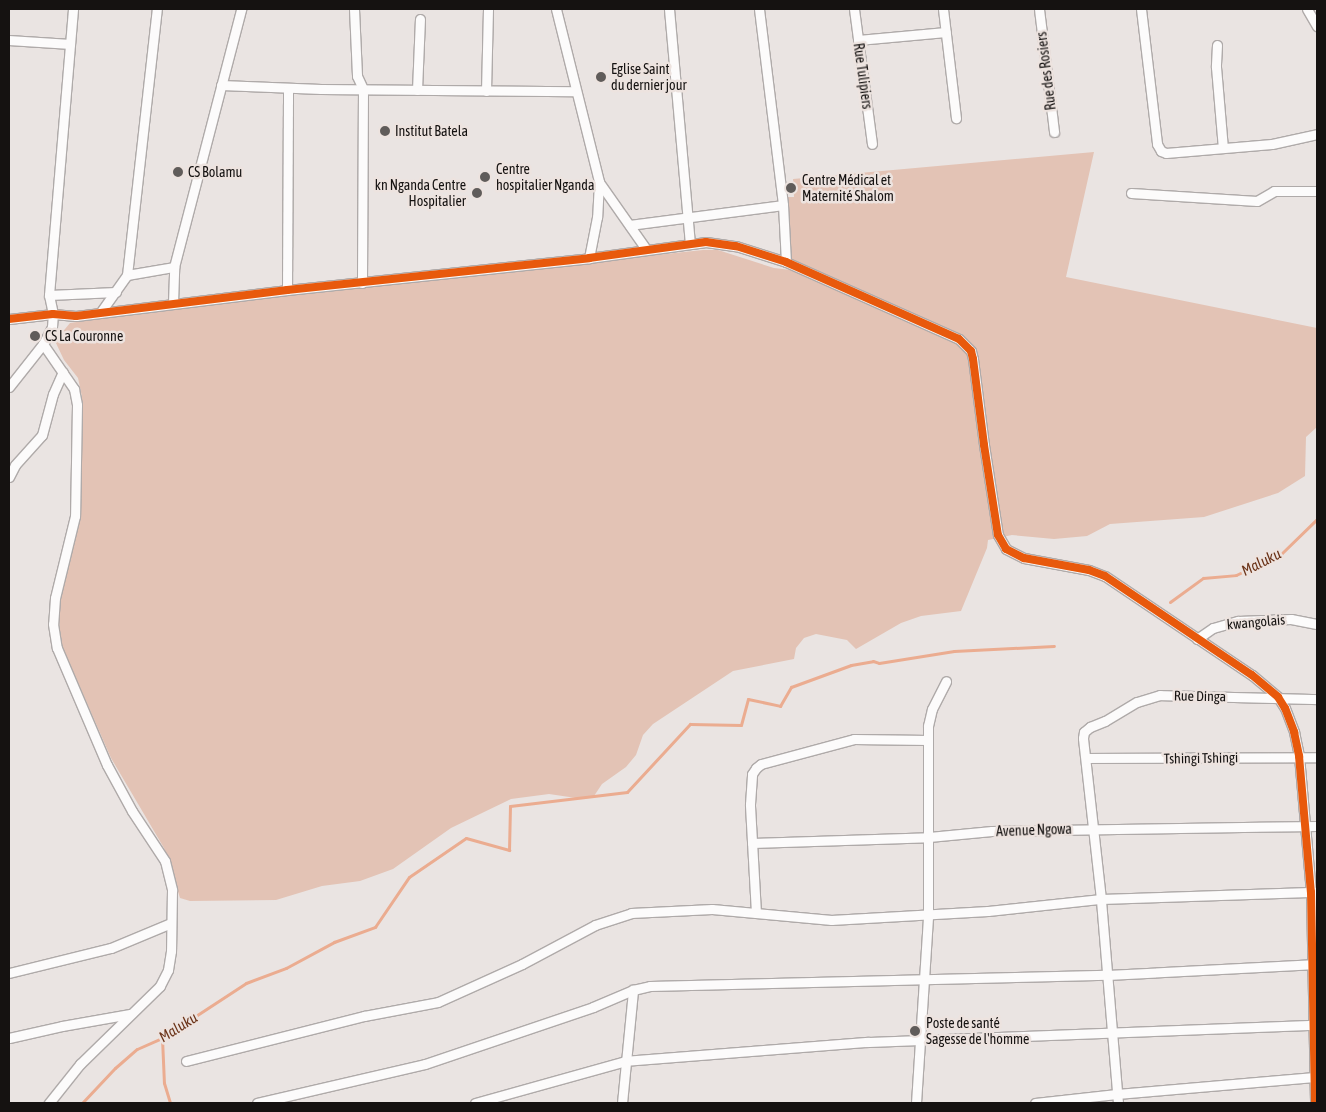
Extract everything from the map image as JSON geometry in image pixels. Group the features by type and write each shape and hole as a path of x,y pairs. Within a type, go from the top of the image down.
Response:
{"street":[{"path":"9,387 51,331 53,314 48,295 73,9"},
{"path":"100,313 127,274 157,9"},
{"path":"173,303 174,267 241,9"},
{"path":"354,9 357,76 364,89 362,283"},
{"path":"486,91 488,9"},
{"path":"556,9 599,182 597,217 589,258"},
{"path":"668,9 690,243"},
{"path":"759,9 783,205 786,262"},
{"name":"Rue Tulipiers","path":"854,9 872,144"},
{"path":"944,9 956,118"},
{"name":"Rue des Rosiers","path":"1039,9 1054,132"},
{"path":"1141,9 1158,148 1166,153 1272,144 1317,134"},
{"path":"1307,9 1317,26"},
{"path":"417,90 420,19"},
{"path":"858,40 946,32"},
{"path":"9,40 70,44"},
{"path":"1217,45 1216,67 1223,148"},
{"path":"222,85 486,91 575,90"},
{"path":"287,290 288,88"},
{"path":"599,182 646,249"},
{"path":"1131,193 1257,201 1274,191 1317,191"},
{"path":"630,225 783,205"},
{"path":"9,319 53,314 76,316 287,290 589,258 690,243 736,246 786,262 948,333 966,344 973,359 998,536 1002,544 1010,553 1024,558 1097,572 1252,674 1278,697 1290,722 1299,756 1304,826 1314,892 1315,1103"},
{"path":"127,274 174,267"},
{"path":"48,295 116,292"},
{"path":"43,344 63,372 76,395 76,509 72,536 55,598 53,624 57,648 107,766 132,811 165,861 172,890 171,951 168,970 160,986 147,1001 130,1014 80,1064 49,1103"},
{"path":"9,477 15,465 42,435 53,394 63,372"},
{"name":"kwangolais","path":"1197,639 1213,628 1238,621 1291,619 1317,624"},
{"path":"916,1103 928,915 928,740 932,709 946,681"},
{"name":"Rue Dinga","path":"1086,758 1083,738 1084,732 1090,726 1105,721 1152,696 1317,699"},
{"path":"756,913 750,804 752,774 761,764 854,739 869,737 928,740"},
{"name":"Tshingi Tshingi","path":"1086,758 1165,760 1317,757"},
{"path":"1086,758 1101,899 1118,1098"},
{"name":"Avenue Ngowa","path":"752,843 929,836 992,831 1317,826"},
{"path":"186,1061 364,1016 438,1002 522,964 595,925 631,913 712,909 831,920 988,912 1101,899 1314,892"},
{"path":"9,973 111,948 171,923"},
{"path":"257,1103 425,1064 593,1007 633,990 650,986 1107,975 1315,964"},
{"path":"622,1103 633,990"},
{"path":"9,1038 130,1014"},
{"path":"475,1103 625,1061 852,1043 920,1042 1113,1032 1316,1025"},
{"path":"1035,1103 1118,1098 1316,1077"}],"shaded area":[{"path":"1094,152 1066,277 1317,328 1317,427 1306,437 1305,476 1278,493 1204,517 1110,524 1087,536 1054,539 1012,535 988,540 987,548 961,611 921,616 901,623 856,649 847,640 816,634 804,638 796,648 794,659 733,671 653,724 643,735 636,755 626,767 602,784 594,796 583,799 549,794 511,799 451,828 393,869 360,881 322,886 276,900 190,901 180,898 164,848 111,758 61,644 58,607 67,562 78,526 80,500 82,397 78,378 64,360 55,341 70,323 225,300 703,250 718,250 774,268 791,270 786,197 794,197 793,179"}],"waterway":[{"name":"Maluku","path":"1170,602 1203,578 1236,575 1281,554 1317,519"},
{"path":"82,1103 115,1068 137,1049 162,1038 246,983 286,968 334,942 375,927 409,877 466,838 509,850 510,806 627,792 690,724 741,725 748,699 780,706 791,687 851,665 873,661 879,663 954,651 1054,646"},
{"path":"162,1038 164,1083 170,1103"}],"cycle path":[{"path":"9,319 53,314 76,316 287,290 589,258 706,242 736,246 786,262 959,339 971,351 973,359 998,535 1006,549 1024,558 1089,570 1105,576 1252,675 1278,697 1285,708 1294,732 1299,756 1311,892 1315,1103"}],"place":[{"name":"Eglise Saint du dernier jour","path":"601,77"},
{"name":"Institut Batela","path":"385,131"},
{"name":"CS Bolamu","path":"178,172"},
{"name":"Centre hospitalier Nganda","path":"485,177"},
{"name":"Centre Médical et Maternité Shalom","path":"791,188"},
{"name":"kn Nganda Centre Hospitalier","path":"477,193"},
{"name":"CS La Couronne","path":"35,336"},
{"name":"Poste de santé Sagesse de l'homme","path":"915,1031"}]}
